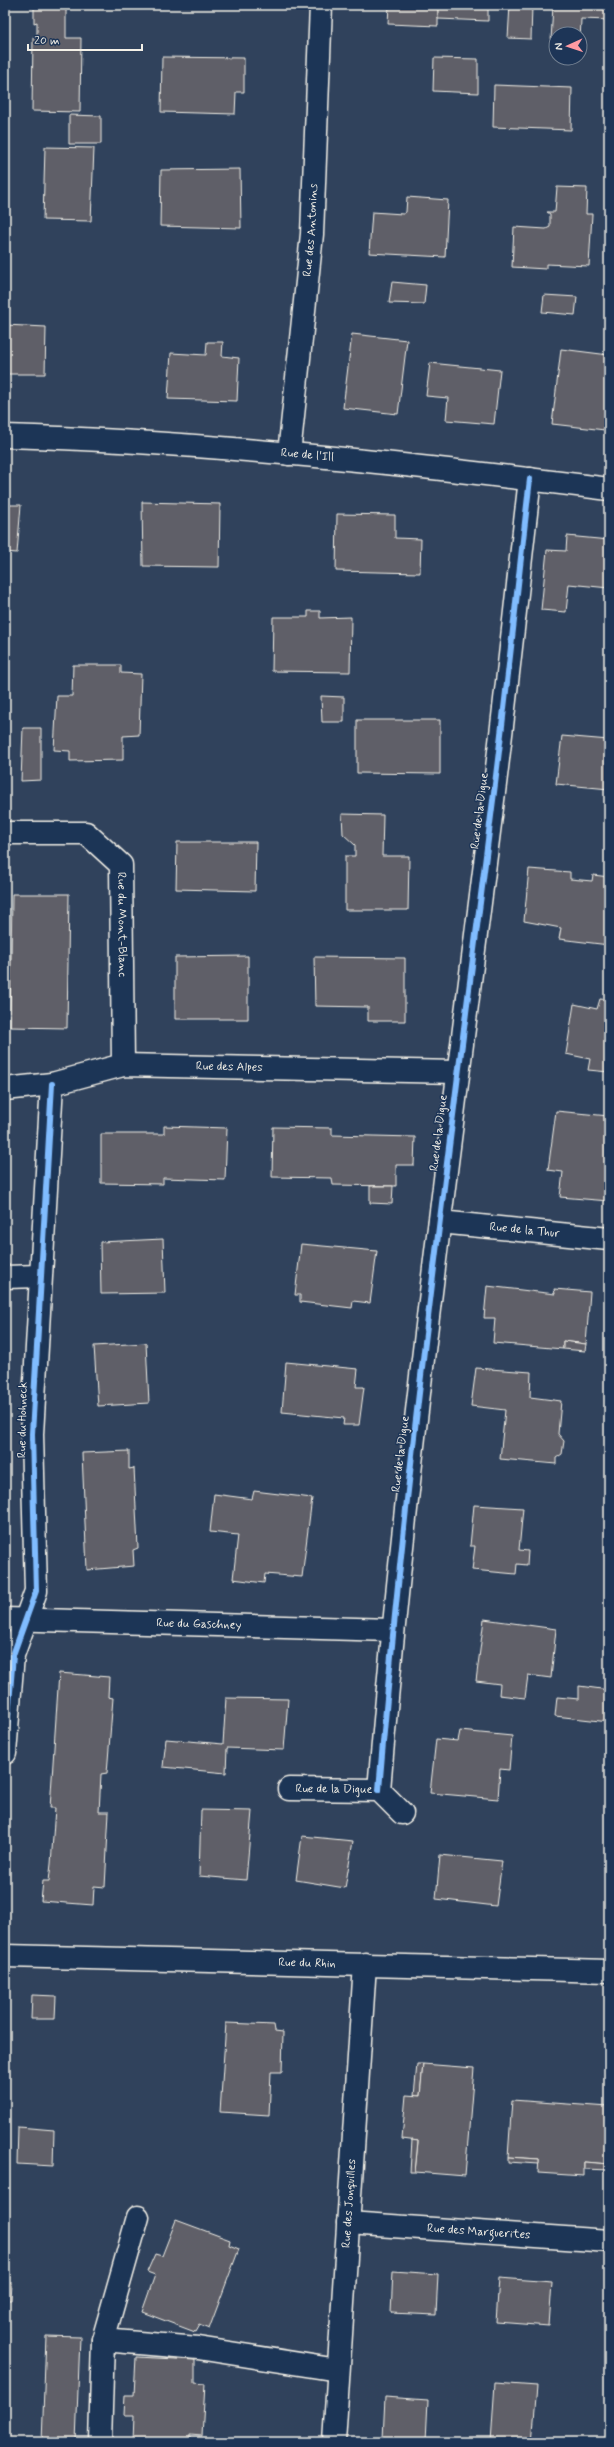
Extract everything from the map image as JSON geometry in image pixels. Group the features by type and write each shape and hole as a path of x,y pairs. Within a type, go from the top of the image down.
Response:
{"street":[{"name":"Rue des Antonins","path":"289,454 312,234 321,5"},
{"name":"Rue de l'Ill","path":"5,436 90,439 289,454 530,479 609,489"},
{"name":"Rue de la Digue","path":"379,1790 392,1630 457,1072 492,806 530,479"},
{"name":"Rue du Mont-Blanc","path":"5,833 86,833 121,865 123,1065"},
{"name":"Rue des Alpes","path":"5,1089 52,1084 123,1065 457,1072"},
{"name":"Rue du Hohneck","path":"5,1753 15,1620 36,1591 32,1434 52,1084"},
{"name":"Rue de la Thur","path":"440,1222 609,1239"},
{"path":"5,1277 40,1276"},
{"name":"Rue du Gaschney","path":"15,1620 392,1630"},
{"name":"Rue de la Digue","path":"289,1789 379,1790 402,1813"},
{"name":"Rue du Rhin","path":"5,1956 609,1971"},
{"name":"Rue des Jonquilles","path":"334,2442 365,1964"},
{"path":"100,2442 103,2340 138,2218"},
{"name":"Rue des Marguerites","path":"348,2223 609,2241"},
{"path":"103,2340 198,2348 338,2370"}],"building":[{"path":"389,5 438,5 438,26 388,24"},
{"path":"438,5 488,5 488,21 438,19"},
{"path":"510,5 532,5 531,39 508,38"},
{"path":"553,5 609,5 609,20 581,19 581,26 552,26"},
{"path":"34,7 66,8 66,38 81,38 80,112 32,111 33,37 37,37 37,22 34,23"},
{"path":"162,57 244,58 244,92 236,92 235,114 161,112"},
{"path":"434,58 478,59 478,93 433,91"},
{"path":"494,85 572,88 571,130 493,127"},
{"path":"69,115 101,116 101,144 69,144"},
{"path":"45,147 94,148 91,221 43,220"},
{"path":"240,169 241,228 160,226 161,170"},
{"path":"557,187 587,188 586,214 592,214 589,266 546,264 546,269 512,267 514,227 546,229 550,227 550,214 547,212 555,212"},
{"path":"407,197 448,200 445,257 369,253 372,212 403,214 406,212"},
{"path":"392,282 426,285 424,304 389,303"},
{"path":"544,295 577,297 575,315 542,312"},
{"path":"5,325 46,327 45,374 5,374"},
{"path":"352,334 407,340 398,414 343,408"},
{"path":"207,342 223,342 222,356 239,358 237,401 168,399 171,353 206,355"},
{"path":"561,349 609,355 609,397 605,430 552,424"},
{"path":"430,363 500,370 494,424 446,420 448,398 426,396"},
{"path":"142,502 220,504 219,567 143,566"},
{"path":"5,505 21,505 17,553 5,552"},
{"path":"337,514 395,515 395,538 421,539 420,573 336,571"},
{"path":"567,536 609,540 609,588 569,584 566,612 541,610 547,550 566,551"},
{"path":"308,611 320,611 320,618 351,617 350,672 272,671 273,617 308,617"},
{"path":"73,665 121,665 121,673 141,674 139,735 123,736 123,760 70,761 70,751 54,750 57,696 72,696"},
{"path":"609,672 609,693 606,692"},
{"path":"321,696 344,697 344,722 322,722"},
{"path":"357,720 440,720 440,774 357,773"},
{"path":"23,728 41,728 41,780 21,781"},
{"path":"562,736 609,740 609,789 556,784"},
{"path":"342,814 383,815 382,856 409,856 408,910 345,910 345,856 355,856 355,845 343,834"},
{"path":"177,842 256,842 255,891 176,889"},
{"path":"529,869 570,872 570,879 592,881 593,875 609,877 609,945 559,939 561,928 524,921"},
{"path":"12,894 69,894 67,1028 10,1027"},
{"path":"248,956 248,1019 175,1019 175,957"},
{"path":"314,957 405,958 405,1021 368,1021 368,1007 315,1006"},
{"path":"600,999 609,1000 609,1072 588,1070 590,1059 566,1054 574,1004 597,1009"},
{"path":"556,1111 609,1116 609,1201 560,1197 563,1172 548,1170"},
{"path":"164,1126 227,1128 225,1180 163,1178 163,1184 101,1183 101,1134 164,1134"},
{"path":"273,1127 332,1128 332,1135 415,1137 414,1165 396,1165 396,1186 333,1185 332,1178 272,1177"},
{"path":"370,1186 393,1186 392,1204 370,1203"},
{"path":"163,1239 165,1293 101,1294 100,1242"},
{"path":"301,1244 377,1251 370,1303 353,1301 352,1308 300,1302 300,1295 295,1295"},
{"path":"487,1286 555,1294 554,1289 590,1292 586,1344 563,1341 563,1349 493,1343 495,1318 484,1318"},
{"path":"563,1341 586,1344 585,1351 563,1349"},
{"path":"146,1343 149,1403 98,1406 94,1346"},
{"path":"286,1362 358,1369 356,1387 364,1387 359,1425 343,1425 344,1418 282,1412"},
{"path":"476,1368 531,1372 530,1397 561,1401 558,1434 564,1441 562,1454 556,1458 556,1464 500,1459 505,1410 471,1406"},
{"path":"129,1451 129,1469 134,1468 138,1548 133,1550 134,1566 87,1570 82,1453"},
{"path":"254,1491 312,1498 302,1577 265,1574 264,1583 233,1579 238,1535 210,1532 214,1494 252,1499"},
{"path":"474,1505 523,1508 519,1550 528,1551 527,1565 517,1564 516,1574 472,1570 475,1546 470,1546"},
{"path":"484,1619 556,1629 551,1678 528,1675 525,1698 499,1695 500,1684 476,1681"},
{"path":"59,1673 109,1677 108,1697 113,1698 107,1773 101,1774 99,1812 109,1812 105,1887 94,1886 93,1905 41,1901 43,1881 49,1881 51,1864 55,1808 50,1808"},
{"path":"579,1686 609,1690 609,1722 555,1716 557,1697 579,1699"},
{"path":"226,1698 288,1699 284,1750 227,1748 226,1773 163,1767 166,1739 223,1744"},
{"path":"460,1731 512,1736 509,1770 500,1769 498,1799 430,1793 436,1739 458,1741"},
{"path":"201,1810 252,1811 246,1880 199,1876"},
{"path":"302,1836 353,1841 345,1888 296,1880"},
{"path":"440,1855 502,1861 496,1906 436,1899"},
{"path":"32,1995 56,1996 55,2019 31,2019"},
{"path":"226,2023 274,2025 275,2031 283,2032 282,2072 271,2072 269,2115 220,2112"},
{"path":"417,2064 423,2064 420,2096 414,2096"},
{"path":"423,2064 474,2068 465,2176 415,2172 418,2141 402,2139 406,2095 420,2096"},
{"path":"512,2100 609,2107 609,2164 584,2162 584,2176 538,2173 539,2159 508,2157"},
{"path":"18,2127 54,2130 53,2166 17,2164"},
{"path":"412,2140 418,2141 415,2172 410,2172"},
{"path":"508,2157 539,2159 539,2164 508,2162"},
{"path":"584,2162 609,2164 609,2170 584,2169"},
{"path":"176,2220 230,2240 229,2245 239,2249 209,2329 199,2325 195,2332 142,2312 155,2275 147,2272 155,2254 162,2256"},
{"path":"393,2271 438,2274 436,2315 391,2313"},
{"path":"499,2278 552,2282 549,2326 496,2322"},
{"path":"5,2283 12,2283 11,2300 5,2300"},
{"path":"46,2336 80,2337 76,2442 42,2442"},
{"path":"136,2357 195,2360 195,2383 205,2384 202,2436 190,2435 190,2442 133,2442 134,2415 124,2415 125,2395 134,2395"},
{"path":"495,2383 537,2386 532,2442 491,2442"},
{"path":"385,2397 428,2400 426,2441 383,2439"},
{"path":"383,2439 426,2441 382,2442"}],"cycle path":[{"path":"379,1790 402,1544 430,1298 497,767 530,479"},
{"path":"5,1753 13,1655 36,1591 32,1434 52,1084"}]}
